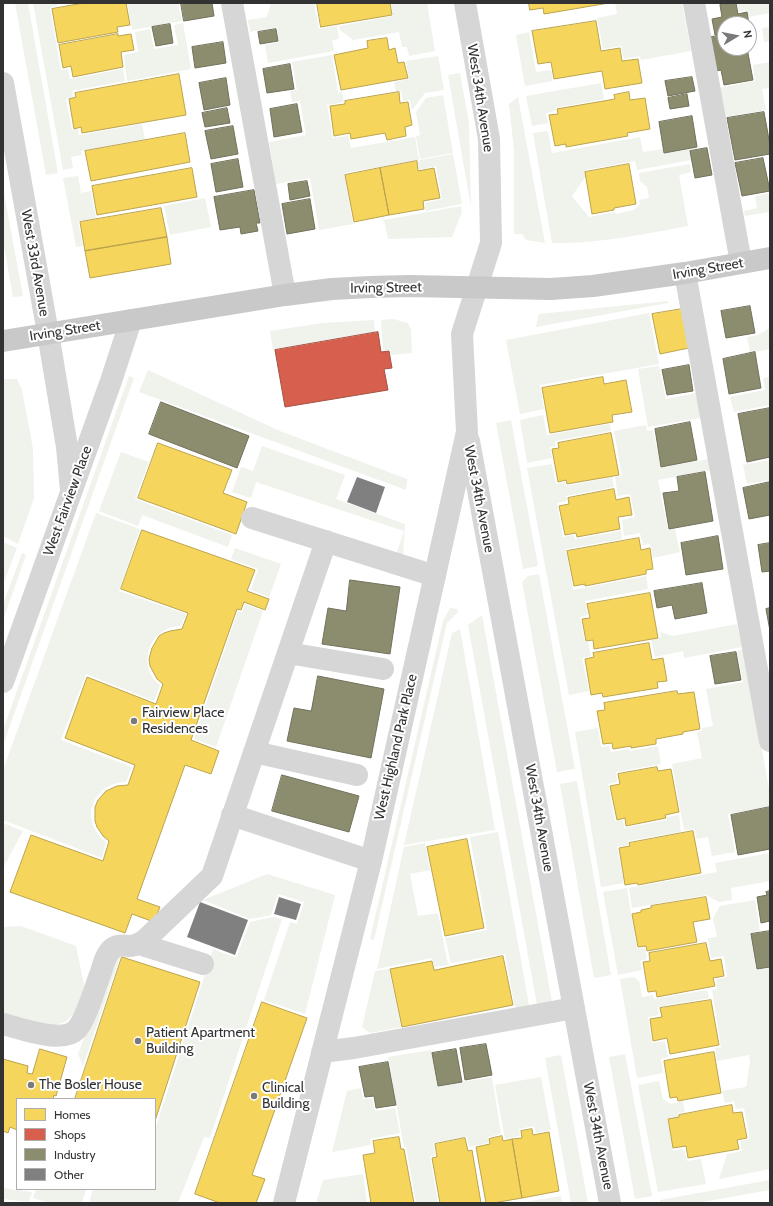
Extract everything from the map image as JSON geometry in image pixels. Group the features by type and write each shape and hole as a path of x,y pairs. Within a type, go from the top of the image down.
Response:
{"main road":[{"name":"Irving Street","path":"3,341 285,295 332,289 370,287 551,289 601,285 685,273 770,258"}],"street":[{"path":"232,3 285,295"},
{"name":"West 34th Avenue","path":"465,3 489,139 491,243 476,288"},
{"path":"694,3 741,263"},
{"name":"West 33rd Avenue","path":"3,83 48,333 67,447 71,490"},
{"path":"685,273 770,741"},
{"name":"West Highland Park Place","path":"284,1203 371,861 467,432 462,334 476,288"},
{"name":"West Fairview Place","path":"3,682 131,320"},
{"name":"West 34th Avenue","path":"467,432 610,1203"},
{"path":"252,518 435,576"},
{"path":"3,1024 48,1035 63,1035 76,1030 82,1021 106,958 112,948 132,946 145,940 212,876 326,541"},
{"path":"288,653 383,669"},
{"path":"254,752 357,775"},
{"path":"232,815 371,861"},
{"path":"139,944 203,964"},
{"path":"322,1052 354,1048 574,1008"}],"shaded area":[{"path":"15,3 28,3 58,173 46,175"},
{"path":"33,3 57,3 58,5 50,8 61,70 68,69 70,79 123,69 125,81 72,91 73,97 66,99 72,130 78,129 79,135 142,124 145,139 81,151 82,155 71,157 73,168 63,170"},
{"path":"127,3 178,3 182,21 132,30"},
{"path":"271,3 314,3 319,29 337,26 339,39 332,40 334,51 268,63 265,45 279,42 277,27 250,32 248,20 267,17"},
{"path":"391,3 427,3 435,51 409,56 407,47 402,47 399,32 353,40 340,30 339,26 393,16"},
{"path":"615,3 682,3 691,51 641,60 640,56 624,59 621,46 603,49 597,18 617,14"},
{"path":"737,3 770,3 770,13 748,16 747,10 739,12"},
{"path":"183,23 191,69 127,81 124,55 138,52 135,32 150,29 154,49 178,45 174,25"},
{"path":"770,27 770,41 764,42 762,28"},
{"path":"529,32 536,72 551,70 553,81 525,86 516,35"},
{"path":"332,55 338,93 342,92 344,102 327,105 333,138 348,136 351,148 415,137 419,160 344,173 353,224 319,230 310,178 276,184 269,142 306,135 300,101 292,102 290,91 297,90 292,62"},
{"path":"438,56 444,90 425,93 412,110 410,100 403,101 401,91 396,92 394,82 409,79 406,61"},
{"path":"770,62 770,88 762,89 766,110 725,117 719,88 755,81 753,65"},
{"path":"460,73 469,123 471,207 448,75"},
{"path":"601,83 604,99 555,108 555,111 546,113 548,123 532,126 526,96"},
{"path":"443,95 453,153 420,159 416,136 420,135 416,112 426,98"},
{"path":"518,97 545,243 526,240 522,234 514,234 514,150 509,104"},
{"path":"548,131 552,153 640,137 643,152 663,149 664,153 689,149 691,160 637,170 635,161 585,170 586,176 572,196 589,217 634,210 640,204 639,200 649,198 647,187 640,181 639,173 690,164 691,172 679,175 688,226 603,240 552,243 533,133"},
{"path":"453,154 462,204 426,211 425,203 442,199 436,166 419,170 418,162 420,160"},
{"path":"78,176 81,193 91,191 96,218 78,221 83,246 76,247 63,178"},
{"path":"3,188 23,296 13,297 3,240"},
{"path":"770,193 770,212 745,216 744,211 757,208 755,196"},
{"path":"205,198 211,227 170,235 164,206"},
{"path":"461,206 462,212 452,237 388,239 384,220"},
{"path":"668,301 668,303 536,327 539,314"},
{"path":"649,313 659,364 540,385 544,409 520,414 506,340"},
{"path":"393,319 408,323 411,329 412,353 391,355 390,350 383,350 381,320"},
{"path":"374,320 375,332 273,349 270,331 322,323"},
{"path":"770,328 770,349 750,353 747,337 758,335"},
{"path":"659,366 666,399 696,393 701,418 648,427 638,369"},
{"path":"148,370 280,431 407,479 406,490 139,392"},
{"path":"129,376 134,378 3,745 3,730"},
{"path":"770,377 770,405 734,412 730,397 765,390 763,378"},
{"path":"3,379 17,379 22,390 33,449 34,498 18,544 3,536"},
{"path":"543,415 547,435 610,424 611,431 555,441 556,446 550,447 552,458 527,463 520,420"},
{"path":"511,420 538,566 523,569 496,423"},
{"path":"646,425 647,431 653,430 661,468 708,459 710,470 658,480 668,530 675,529 680,552 653,558 650,544 643,545 640,533 624,536 622,520 635,517 630,494 618,496 615,477 622,476 614,431"},
{"path":"262,446 345,475 336,499 405,524 403,557 396,555 404,531 256,482 251,498 232,492 241,467 253,471"},
{"path":"121,452 149,462 135,499 232,535 228,547 142,515 138,526 99,511"},
{"path":"770,460 770,480 747,484 743,465"},
{"path":"552,464 556,484 565,482 566,486 612,477 614,487 566,496 567,501 557,503 563,537 574,535 575,539 621,531 622,539 566,549 573,590 646,576 648,589 585,601 588,615 580,617 585,642 588,642 591,656 582,658 589,691 569,695 527,468"},
{"path":"96,513 140,529 119,591 186,614 181,626 170,628 161,632 154,639 150,648 147,658 148,667 152,677 160,685 154,701 86,674 61,740 132,767 126,782 114,784 104,789 97,796 93,804 91,814 93,824 98,833 106,842 102,858 3,820 3,770"},
{"path":"3,542 17,548 3,584"},
{"path":"235,548 281,564 269,597 251,590 258,569 231,559"},
{"path":"22,553 26,555 3,620 3,605"},
{"path":"539,574 575,769 557,772 522,582 528,576"},
{"path":"245,604 263,611 216,747 194,739 238,611 242,613"},
{"path":"450,608 457,609 458,612 447,623 374,940 370,939 443,621"},
{"path":"482,615 552,1002 537,1005 468,625"},
{"path":"737,624 742,647 684,658 683,651 655,657 651,640 661,637 660,632 673,636"},
{"path":"460,629 495,830 404,845 452,633"},
{"path":"744,649 770,794 770,806 728,814 735,852 712,856 708,837 697,839 694,829 684,830 672,764 702,758 697,732 702,731 702,728 713,726 706,689 743,682 737,651"},
{"path":"598,728 601,747 609,746 611,752 629,749 630,751 658,746 661,764 616,772 617,782 608,784 615,821 623,820 624,828 667,820 667,817 679,815 681,832 628,841 628,845 617,847 624,883 601,887 575,732"},
{"path":"577,781 611,975 594,978 560,784"},
{"path":"3,823 23,831 3,868"},
{"path":"498,832 529,1005 515,1008 505,954 451,963 445,938 487,930 470,837"},
{"path":"425,843 430,870 410,874 418,916 438,913 448,965 435,967 432,958 377,969 404,847"},
{"path":"770,853 770,881 731,888 732,900 719,902 706,895 632,908 629,888 717,872 715,863"},
{"path":"267,874 335,895 305,1014 264,1000 290,922 297,924 304,902 278,894 271,915 250,919 203,900"},
{"path":"627,888 637,949 645,948 647,959 640,961 642,970 618,975 603,892"},
{"path":"755,900 760,931 750,933 756,970 770,968 770,1169 719,1179 727,1154 742,1151 740,1141 750,1139 744,1108 736,1109 734,1101 725,1103 722,1091 746,1087 750,1062 749,1055 717,1061 715,1048 721,1047 712,990 717,989 716,979 727,977 724,956 711,958 708,938 717,937 713,918 720,906"},
{"path":"273,917 282,919 210,1138 204,1137 178,1203 89,1203 93,1190 156,1190 156,1127 213,949 236,958 250,922"},
{"path":"21,926 76,946 85,989 79,1005 65,1022 53,1026 3,1016 3,927"},
{"path":"116,951 121,954 83,1066 78,1054"},
{"path":"389,969 401,1027 370,1033 362,1027 375,971"},
{"path":"634,977 639,981 642,997 653,995 654,999 707,990 709,998 658,1007 659,1015 648,1017 652,1043 665,1041 668,1057 661,1059 663,1073 637,1078 620,979"},
{"path":"431,1050 437,1086 492,1077 501,1134 488,1137 488,1143 469,1147 467,1137 433,1143 435,1155 430,1157 438,1203 416,1203 406,1147 404,1147 388,1057"},
{"path":"625,1054 652,1196 635,1199 609,1057"},
{"path":"561,1055 588,1203 571,1203 545,1058"},
{"path":"541,1077 551,1130 536,1133 534,1126 519,1129 520,1136 505,1139 495,1085"},
{"path":"659,1081 663,1099 671,1104 683,1101 685,1112 678,1113 678,1116 667,1119 673,1151 684,1149 687,1161 701,1159 706,1184 658,1192 638,1085"},
{"path":"361,1088 363,1099 372,1098 375,1111 395,1108 400,1133 370,1139 371,1145 332,1152 347,1091"},
{"path":"363,1174 367,1203 316,1203 323,1180"},
{"path":"770,1180 770,1190 697,1203 660,1203 660,1200"},
{"path":"3,1188 32,1192 29,1202 3,1199"},
{"path":"36,1190 86,1190 82,1203 49,1203 33,1198"},
{"path":"561,1196 562,1203 518,1203"}],"building: Homes":[{"path":"84,3 126,3 130,25 117,27 118,32 58,43 52,9"},
{"path":"317,3 390,3 392,15 321,27"},
{"path":"529,3 609,3 544,14 543,8 530,10"},
{"path":"596,21 601,51 620,48 622,61 638,59 642,83 605,89 602,71 554,79 551,62 538,64 532,31"},
{"path":"118,34 118,36 131,34 134,50 121,52 123,67 73,77 71,66 63,68 59,45"},
{"path":"387,38 389,50 395,48 398,63 404,62 408,78 341,90 334,55 368,48 367,41"},
{"path":"179,74 186,115 82,133 81,127 74,129 69,99 76,97 75,93"},
{"path":"399,92 400,103 408,102 412,125 405,127 406,136 387,140 385,133 351,139 350,133 334,136 330,106 345,104 345,101"},
{"path":"629,92 630,100 645,98 650,129 627,133 628,136 566,147 566,144 555,146 549,115 558,114 557,109 615,99 614,95"},
{"path":"185,133 190,162 91,181 85,151"},
{"path":"417,161 418,171 434,168 440,198 423,201 424,209 389,215 380,168"},
{"path":"629,164 636,204 592,214 585,172"},
{"path":"192,168 197,197 97,215 92,186"},
{"path":"380,168 389,215 354,222 345,175"},
{"path":"161,208 167,237 85,251 80,222"},
{"path":"167,237 171,264 90,278 85,251"},
{"path":"682,309 689,348 660,354 652,314"},
{"path":"603,377 604,384 626,380 632,412 612,415 613,422 550,433 542,388"},
{"path":"611,433 619,475 567,484 566,480 558,482 552,449 559,448 558,443"},
{"path":"158,443 232,470 223,493 247,502 236,534 138,498"},
{"path":"614,489 616,500 629,497 632,515 618,517 620,529 577,537 576,533 565,535 559,506 569,504 568,498"},
{"name":"Fairview Place Residences","path":"142,530 255,570 247,591 269,599 265,610 244,602 241,610 237,609 191,740 219,751 211,774 185,765 137,899 160,907 154,922 132,914 125,933 10,892 31,835 103,861 109,841 103,836 97,827 95,821 95,807 98,800 106,791 117,786 128,785 135,765 65,738 87,677 156,704 163,684 157,679 150,666 149,659 152,648 159,636 170,631 182,629 188,613 121,589"},
{"path":"639,538 641,550 650,548 653,569 646,570 646,574 585,586 585,584 574,586 567,551"},
{"path":"650,593 658,638 594,649 593,640 586,641 582,619 590,618 587,604"},
{"path":"649,643 652,660 663,658 667,681 657,682 658,688 603,697 602,693 591,695 585,659 594,657 593,653"},
{"path":"677,691 678,694 694,692 700,729 656,739 656,744 631,748 631,746 613,749 612,743 603,744 597,711 605,710 604,703"},
{"path":"657,767 658,771 671,769 679,812 665,815 666,818 626,826 625,818 617,820 610,786 620,784 618,774"},
{"path":"693,831 701,873 638,885 637,883 625,885 619,848 630,846 629,843"},
{"path":"467,839 484,928 445,936 427,847"},
{"path":"706,897 710,919 693,922 697,942 647,951 646,946 638,947 632,914 651,908 651,906"},
{"path":"706,943 710,961 721,959 724,976 713,978 715,986 657,997 656,991 648,992 643,962 650,961 649,953"},
{"path":"503,956 513,1005 402,1027 390,969 432,961 434,970"},
{"name":"Patient Apartment Building","path":"122,957 200,982 156,1118 156,1098 75,1098"},
{"path":"711,1000 719,1045 670,1054 667,1038 653,1041 650,1019 662,1017 660,1008"},
{"name":"Clinical Building","path":"262,1002 307,1018 252,1175 265,1179 256,1203 220,1203 195,1194"},
{"name":"The Bosler House","path":"40,1049 67,1057 56,1096 54,1095 53,1098 16,1098 16,1130 10,1127 8,1133 3,1131 3,1059 28,1066 27,1073 32,1074"},
{"path":"714,1052 721,1093 678,1101 677,1097 670,1098 664,1061"},
{"path":"732,1105 733,1113 742,1112 747,1138 737,1140 739,1149 688,1158 686,1146 673,1148 668,1119 679,1117 679,1115"},
{"path":"532,1129 533,1135 549,1132 559,1191 522,1198 512,1139 522,1138 521,1131"},
{"path":"502,1136 503,1141 512,1139 522,1198 486,1203 476,1147 490,1144 489,1139"},
{"path":"399,1137 401,1149 404,1149 414,1203 371,1203 363,1155 375,1153 373,1141"},
{"path":"465,1138 468,1151 472,1150 481,1203 440,1203 432,1158 437,1157 435,1144"}],"building: Shops":[{"path":"378,332 381,352 389,351 392,368 384,369 388,390 285,407 275,350"}],"building: Industry":[{"path":"181,3 212,3 214,16 184,21"},
{"path":"736,3 738,14 747,12 748,16 722,16 720,5"},
{"path":"717,18 717,35 715,35 712,19"},
{"path":"170,24 173,43 156,46 152,27"},
{"path":"276,29 278,41 260,44 258,32"},
{"path":"717,36 717,56 748,56 753,80 724,85 721,70 716,71 711,37"},
{"path":"223,42 226,63 195,68 192,47"},
{"path":"290,64 294,89 267,93 263,69"},
{"path":"692,77 695,91 668,96 665,81"},
{"path":"226,78 230,105 204,110 199,83"},
{"path":"687,94 689,106 670,109 668,98"},
{"path":"297,104 302,132 274,137 270,109"},
{"path":"227,108 230,123 205,127 202,113"},
{"path":"764,112 770,145 770,154 735,160 727,118"},
{"path":"692,116 697,147 664,153 659,122"},
{"path":"233,126 238,154 211,159 205,131"},
{"path":"707,148 712,175 695,178 690,151"},
{"path":"763,158 770,191 742,196 735,163"},
{"path":"238,159 243,187 216,192 211,164"},
{"path":"307,181 310,196 290,200 288,184"},
{"path":"254,190 260,223 256,223 258,231 241,234 240,227 220,230 214,197"},
{"path":"310,199 315,229 287,234 282,204"},
{"path":"750,306 755,333 726,338 721,311"},
{"path":"755,352 761,388 729,394 723,359"},
{"path":"689,365 693,391 667,395 662,370"},
{"path":"161,402 249,436 237,468 149,434"},
{"path":"770,408 770,457 747,462 738,414"},
{"path":"690,422 697,460 661,467 655,429"},
{"path":"705,472 713,521 669,529 663,493 679,491 677,477"},
{"path":"770,482 770,515 749,519 743,488"},
{"path":"718,536 723,569 686,575 681,543"},
{"path":"770,543 770,571 762,572 758,545"},
{"path":"350,580 400,587 390,654 322,644 328,608 346,611"},
{"path":"702,583 707,613 675,619 672,605 657,608 654,591"},
{"path":"770,608 770,631 766,609"},
{"path":"736,652 741,680 715,684 710,656"},
{"path":"318,676 384,689 371,758 287,741 294,708 311,711"},
{"path":"282,775 359,796 349,832 272,811"},
{"path":"770,807 770,849 738,855 731,815"},
{"path":"770,891 770,921 761,923 757,897 767,895 766,892"},
{"path":"770,931 770,967 757,969 751,934"},
{"path":"486,1044 492,1075 465,1080 460,1048"},
{"path":"456,1049 462,1082 438,1086 432,1053"},
{"path":"388,1062 396,1105 376,1108 374,1096 365,1097 359,1067"}],"building: Other":[{"path":"357,477 385,487 376,513 347,502"},
{"path":"279,897 301,904 296,920 274,914"},
{"path":"200,902 248,920 235,955 187,937"}],"place":[{"name":"Fairview Place Residences","path":"134,721"},
{"name":"Patient Apartment Building","path":"138,1041"},
{"name":"The Bosler House","path":"31,1085"},
{"name":"Clinical Building","path":"254,1096"}]}
